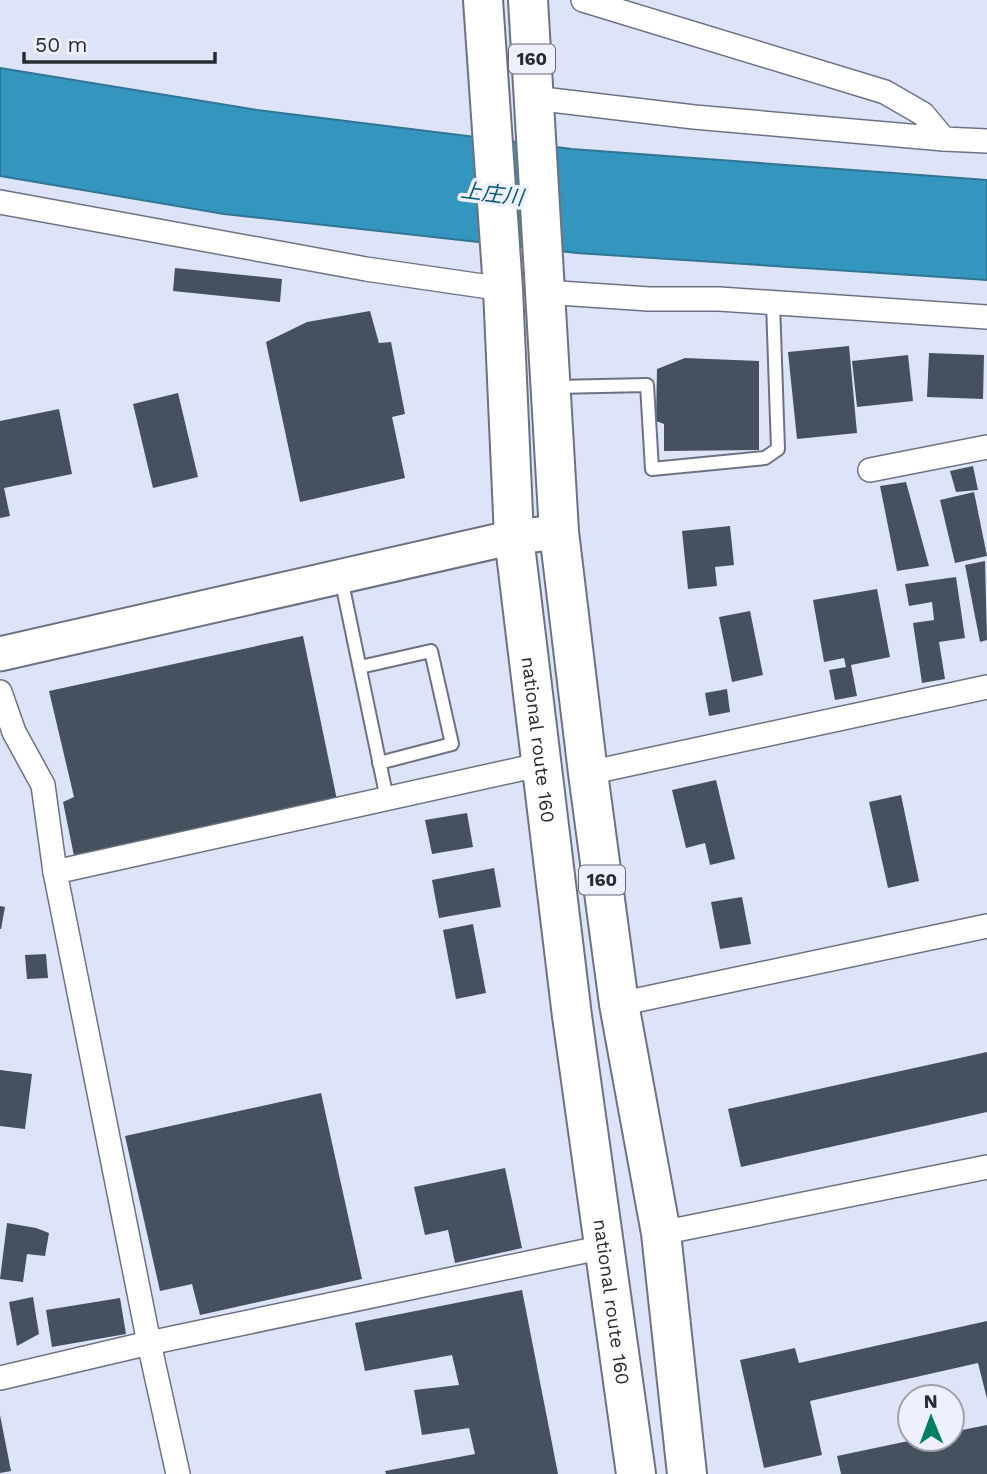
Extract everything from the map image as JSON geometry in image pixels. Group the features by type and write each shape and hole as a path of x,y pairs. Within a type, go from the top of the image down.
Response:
{"highway":[{"name":"national route 160","path":"483,0 503,289 514,537 572,1016 636,1474"},
{"name":"160","path":"528,0 559,531 619,1003 661,1233 687,1474"}],"street":[{"path":"583,0 885,92 923,114 943,139"},
{"path":"535,108 694,117 987,141"},
{"path":"0,202 366,269 503,289"},
{"path":"544,288 649,299 719,299 987,317"},
{"path":"870,470 987,447"},
{"path":"0,654 514,537 559,531"},
{"path":"588,773 987,687"},
{"path":"0,692 14,732 43,785 55,872 149,1343 178,1474"},
{"path":"55,872 543,764"},
{"path":"619,1003 987,926"},
{"path":"661,1233 987,1167"},
{"path":"0,1378 149,1343 604,1247"}],"lane":[{"path":"550,387 647,384 652,469 765,458 778,449 774,303"},
{"path":"341,577 387,799"},
{"path":"360,667 431,651 452,744 379,762"}],"water":[{"name":"上庄川","path":"0,68 257,110 572,149 987,180 987,280 577,253 224,214 0,176"}],"building":[{"path":"175,268 282,279 280,302 173,291"},
{"path":"370,311 379,343 391,342 405,414 392,417 405,478 300,502 266,342 307,322"},
{"path":"849,346 857,433 797,439 788,352"},
{"path":"929,353 984,355 983,399 927,397"},
{"path":"908,355 913,401 857,407 852,361"},
{"path":"685,358 759,361 759,450 664,451 664,424 656,421 657,369"},
{"path":"178,393 198,477 153,488 133,404"},
{"path":"59,409 72,474 4,488 10,516 0,518 0,421"},
{"path":"973,466 978,490 956,492 950,471"},
{"path":"906,482 929,566 897,571 880,486"},
{"path":"974,492 987,556 955,563 940,500"},
{"path":"730,526 734,565 715,567 717,586 688,589 682,531"},
{"path":"985,561 987,640 980,642 965,565"},
{"path":"956,577 965,638 939,642 945,679 922,683 913,623 934,620 932,602 909,606 905,584"},
{"path":"877,589 890,657 851,665 857,696 835,700 829,670 846,667 844,658 824,662 813,600"},
{"path":"750,611 763,675 732,682 719,617"},
{"path":"303,636 337,800 74,856 63,802 74,797 49,691"},
{"path":"727,689 730,712 709,716 705,693"},
{"path":"716,780 735,859 710,865 705,843 686,848 672,790"},
{"path":"901,795 919,881 888,888 869,802"},
{"path":"467,813 473,847 432,854 425,820"},
{"path":"494,868 501,907 439,918 432,880"},
{"path":"742,897 751,944 720,949 711,902"},
{"path":"0,906 5,907 1,929 0,929"},
{"path":"473,924 486,993 456,999 443,930"},
{"path":"46,954 48,978 27,979 25,955"},
{"path":"987,1052 987,1112 741,1167 728,1109"},
{"path":"0,1070 32,1074 25,1129 0,1126"},
{"path":"321,1093 362,1279 200,1315 192,1284 160,1291 125,1136"},
{"path":"505,1168 522,1248 455,1263 448,1230 425,1235 414,1187"},
{"path":"7,1223 49,1233 45,1256 27,1254 23,1282 0,1279"},
{"path":"522,1290 558,1474 386,1474 385,1471 475,1454 469,1428 422,1435 414,1390 459,1385 452,1355 365,1371 355,1323"},
{"path":"33,1297 39,1334 17,1346 9,1302"},
{"path":"120,1298 126,1334 52,1347 46,1310"},
{"path":"987,1321 987,1399 978,1363 810,1401 822,1455 764,1468 740,1360 795,1348 799,1363"},
{"path":"0,1415 11,1471 0,1473"},
{"path":"987,1425 987,1474 841,1474 837,1456 896,1444 896,1453 966,1453 966,1429"}]}
